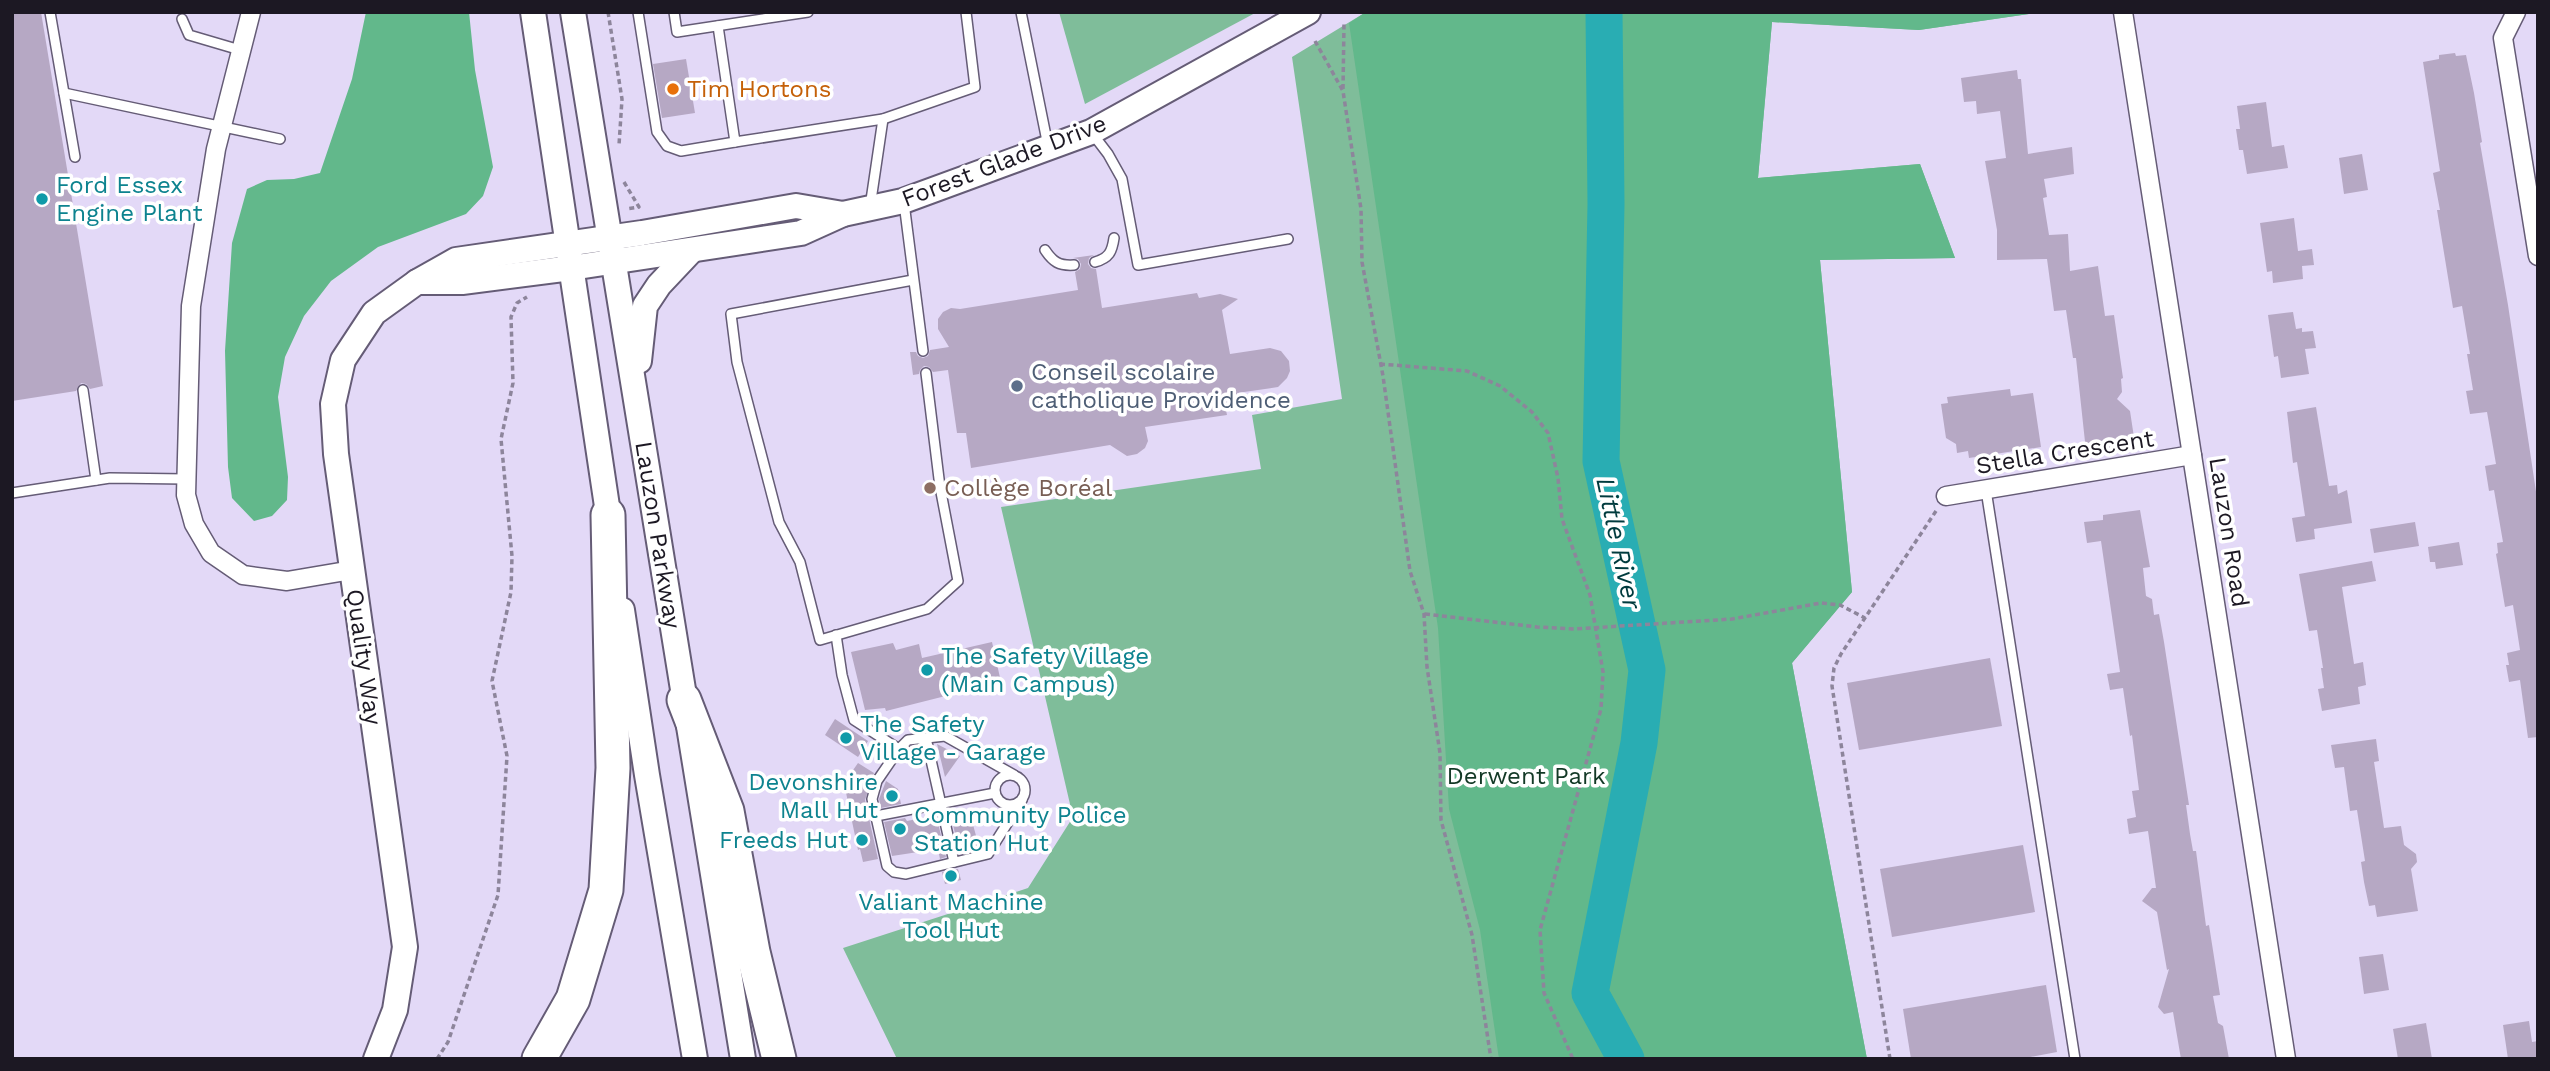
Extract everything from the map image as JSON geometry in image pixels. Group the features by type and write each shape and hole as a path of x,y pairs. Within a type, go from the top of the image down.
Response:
{"highway":[{"path":"539,1059 573,999 606,890 613,768 608,515"},
{"path":"684,700 727,811 753,952 779,1059"}],"main road":[{"name":"Lauzon Parkway","path":"533,12 647,775 695,1059"},
{"name":"Lauzon Parkway","path":"573,12 743,1059"},
{"name":"Forest Glade Drive","path":"612,249 692,250 801,233 843,214 904,201 1091,132 1308,12"},
{"name":"Forest Glade Drive","path":"612,249 796,206 843,214"},
{"name":"Quality Way","path":"376,1059 395,1010 405,947 336,454 333,404 343,360 374,313 416,282 456,260 568,243 612,249"},
{"path":"416,282 462,282 572,268 612,249"},
{"path":"635,393 645,306 659,285 692,250"}],"street":[{"path":"251,12 222,127 191,306 186,495 194,524 211,553 243,575 287,581 352,570"},
{"name":"Lauzon Road","path":"2123,12 2286,1059"},
{"path":"2516,12 2503,38 2538,256"},
{"name":"Stella Crescent","path":"1946,496 2192,456"}],"lane":[{"path":"50,12 75,157"},
{"path":"638,12 657,132 667,146 681,151 883,118 975,87 967,12"},
{"path":"640,27 645,12"},
{"path":"674,12 677,32 807,12"},
{"path":"1021,12 1048,148"},
{"path":"182,19 189,36 240,50"},
{"path":"718,26 735,142"},
{"path":"64,93 280,139"},
{"path":"869,209 883,118"},
{"path":"1091,132 1122,179 1138,265 1288,239"},
{"path":"904,201 923,351"},
{"path":"1095,262 1106,259 1112,251 1114,238"},
{"path":"1045,250 1053,262 1074,265"},
{"path":"914,280 731,314 737,362 779,522 800,562 820,640 928,609 958,581 940,487 926,373"},
{"path":"83,390 96,480"},
{"path":"12,493 110,478 186,479"},
{"path":"1986,490 2075,1059"},
{"path":"836,635 842,675 854,720 899,749"},
{"path":"945,736 1014,775 1025,785 1022,800 988,854 906,874 894,872 887,866 872,799 877,781 899,749 908,740 945,736"},
{"path":"926,738 954,862"},
{"path":"995,793 1000,779 1014,775"},
{"path":"876,816 995,793"},
{"path":"995,793 1004,804 1014,805 1022,800"}],"path":[{"path":"608,12 622,99 619,146"},
{"path":"1344,24 1343,91 1361,209 1362,262 1380,364 1410,571 1424,614 1427,667 1440,753 1441,820 1472,935 1491,1059"},
{"path":"1315,41 1343,91"},
{"path":"623,181 639,206"},
{"path":"438,1059 448,1042 498,895 507,756 492,681 511,592 512,556 501,439 513,383 511,317 517,303 523,298"},
{"path":"1380,364 1467,371 1500,386 1532,412 1548,433 1558,478 1562,519 1590,595 1604,672 1601,709 1540,930 1544,993 1573,1059"},
{"path":"1890,1059 1832,686 1834,668 1841,654 1946,496"},
{"path":"1424,614 1537,627 1594,627 1732,619 1821,603 1840,605 1865,618"}],"green space":[{"path":"366,12 469,12 475,70 493,167 483,196 466,214 378,247 331,281 304,316 285,357 278,397 288,477 287,500 272,516 254,521 232,498 228,467 225,351 232,243 247,189 267,180 294,179 320,173 352,79"},
{"path":"1059,12 1257,12 1085,104"},
{"name":"Derwent Park","path":"1366,12 2042,12 1919,30 1772,22 1758,178 1920,164 1955,258 1820,260 1852,592 1792,663 1867,1059 897,1059 843,948 1028,888 1073,817 1001,507 1261,469 1252,415 1342,399 1292,57"},
{"name":"Derwent Park","path":"1366,12 2042,12 1919,30 1772,22 1758,178 1920,164 1955,258 1820,260 1852,592 1792,663 1867,1059 1499,1059 1480,930 1449,809 1438,628 1349,23"}],"building":[{"name":"Ford Essex Engine Plant","path":"12,12 41,12 103,386 90,389 81,383 76,391 12,401"},
{"path":"2455,53 2456,56 2466,55 2474,93 2538,505 2538,737 2528,738 2520,680 2509,682 2507,653 2520,650 2513,605 2505,607 2496,554 2497,543 2503,542 2494,490 2489,491 2485,466 2496,464 2487,412 2470,414 2466,391 2473,390 2467,354 2470,354 2462,306 2453,308 2437,210 2440,210 2433,173 2440,171 2423,62 2439,59 2439,55"},
{"name":"Tim Hortons","path":"686,59 695,113 662,118 653,64"},
{"path":"2017,70 2018,79 2021,79 2028,154 2072,147 2074,174 2044,179 2047,197 2043,198 2049,235 2068,234 2070,271 2098,266 2105,316 2114,315 2123,378 2122,392 2117,399 2130,411 2135,444 2086,451 2076,358 2073,358 2066,310 2054,311 2047,259 1997,260 1997,230 1985,161 2006,158 2000,111 1977,114 1976,101 1964,102 1961,78"},
{"path":"2266,102 2272,147 2284,145 2288,168 2247,174 2243,150 2239,150 2237,106"},
{"path":"2362,154 2368,190 2344,194 2339,158"},
{"path":"2294,218 2298,251 2312,249 2314,265 2302,266 2303,279 2273,283 2272,271 2267,272 2260,223"},
{"path":"1094,255 1089,258 1088,264 1096,269 1102,308 1197,293 1199,298 1220,294 1238,299 1222,310 1230,354 1270,348 1281,351 1289,361 1290,371 1287,378 1278,387 1237,393 1238,403 1225,405 1227,415 1145,427 1148,441 1145,448 1137,454 1127,456 1110,445 971,468 966,433 957,433 948,370 933,372 924,366 919,374 913,375 910,352 916,352 923,358 928,356 930,350 949,347 938,329 938,319 943,312 951,308 960,309 1078,290 1075,272 1080,269 1081,264 1078,259 1073,258"},
{"path":"2293,312 2296,329 2302,328 2302,332 2313,331 2316,348 2305,349 2309,374 2281,378 2278,356 2274,357 2268,315"},
{"path":"2010,389 2011,396 2033,393 2041,447 1969,458 1968,451 1957,453 1956,444 1946,438 1941,404 1948,403 1947,397"},
{"path":"2316,407 2329,486 2337,485 2338,494 2347,490 2352,523 2314,529 2315,539 2296,542 2292,518 2305,516 2297,462 2293,463 2287,412"},
{"path":"2140,510 2150,567 2143,568 2146,596 2152,599 2154,615 2159,614 2189,805 2186,805 2190,834 2193,851 2196,851 2206,926 2209,925 2220,995 2213,996 2218,1023 2223,1026 2229,1059 2181,1059 2173,1012 2164,1014 2158,1007 2169,969 2167,970 2157,912 2142,901 2152,888 2156,888 2148,831 2129,834 2127,819 2136,817 2132,791 2139,790 2132,735 2130,736 2123,688 2110,690 2107,674 2120,672 2101,541 2087,543 2084,522 2103,520 2103,515"},
{"path":"2415,522 2419,546 2374,553 2370,529"},
{"path":"2459,542 2463,565 2436,569 2435,562 2430,562 2428,547"},
{"path":"2372,561 2376,581 2342,587 2354,664 2363,662 2366,685 2358,687 2360,704 2322,711 2318,689 2324,688 2323,668 2317,630 2309,631 2299,574"},
{"name":"The Safety Village (Main Campus)","path":"992,642 1001,682 886,711 885,708 865,710 851,652 893,643 896,650 919,644 922,658"},
{"path":"1990,658 2002,726 1859,750 1847,683"},
{"name":"The Safety Village - Garage","path":"835,719 868,741 858,757 825,735"},
{"path":"2376,739 2379,761 2374,762 2384,828 2401,826 2404,845 2416,854 2417,862 2411,869 2418,911 2377,917 2375,905 2369,906 2364,882 2361,862 2365,861 2357,810 2350,811 2344,767 2335,768 2331,745"},
{"path":"937,744 960,756 945,777"},
{"path":"858,763 874,773 865,800 878,859 863,862 844,783"},
{"path":"886,781 898,789 901,804 881,808 879,799"},
{"path":"936,814 946,857 940,859 938,849 892,856 884,822 927,817 928,824 933,823 931,815"},
{"path":"971,817 979,847 959,852 952,820"},
{"path":"2023,845 2035,912 1892,937 1880,869"},
{"name":"Valiant Machine Tool Hut","path":"958,869 961,880 945,884 942,872"},
{"path":"2383,954 2389,990 2364,994 2359,957"},
{"path":"2046,985 2057,1052 2020,1059 1911,1059 1903,1009"},
{"path":"2529,1021 2532,1042 2538,1041 2538,1059 2508,1059 2503,1025"},
{"path":"2426,1023 2432,1059 2398,1059 2393,1029"}],"waterway":[{"name":"Little River","path":"1604,12 1606,204 1601,461 1647,670 1639,743 1590,993 1626,1059"}],"place":[{"name":"Tim Hortons","path":"673,89"},
{"name":"Ford Essex Engine Plant","path":"42,199"},
{"name":"Conseil scolaire catholique Providence","path":"1017,386"},
{"name":"Collège Boréal","path":"930,488"},
{"name":"The Safety Village (Main Campus)","path":"927,670"},
{"name":"The Safety Village - Garage","path":"846,738"},
{"name":"Devonshire Mall Hut","path":"892,796"},
{"name":"Community Police Station Hut","path":"900,829"},
{"name":"Freeds Hut","path":"862,840"},
{"name":"Valiant Machine Tool Hut","path":"951,876"}]}
